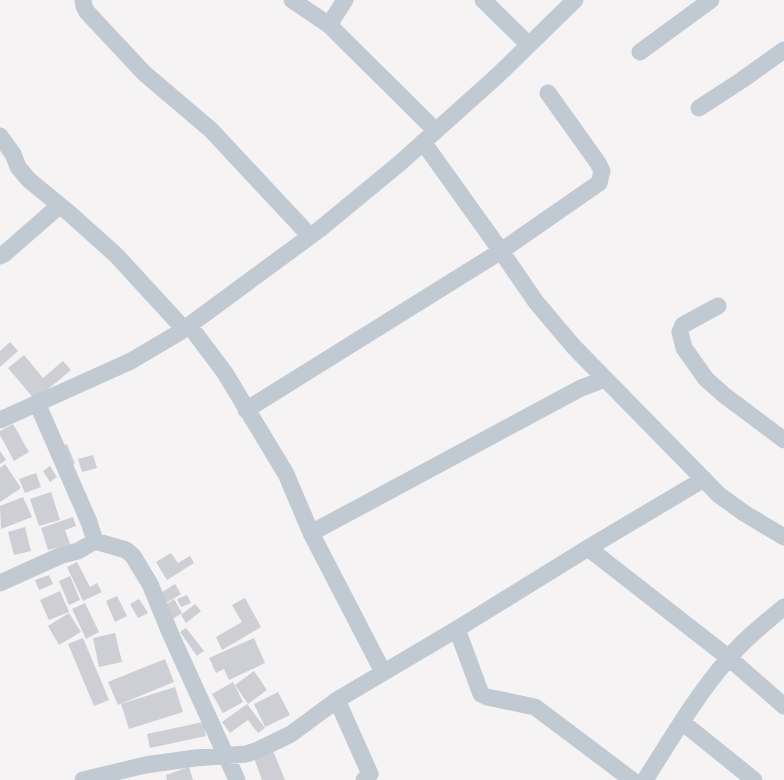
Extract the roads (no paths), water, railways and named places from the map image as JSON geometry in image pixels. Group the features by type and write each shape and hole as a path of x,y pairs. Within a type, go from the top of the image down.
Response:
{"street":[{"path":"84,0 84,6 87,12 144,73 211,130 310,236"},
{"path":"292,0 329,25 429,137 501,251 536,302 574,346 720,494 744,513 784,537"},
{"path":"329,25 345,0"},
{"path":"483,0 529,45"},
{"path":"0,420 131,361 186,327 310,236 429,137 498,76 576,0"},
{"path":"640,52 711,0"},
{"path":"699,108 784,50"},
{"path":"246,410 501,251 599,183 602,171 598,163 548,93"},
{"path":"0,136 13,154 18,167 29,180 116,255 186,327 224,373 286,474 311,533 383,672"},
{"path":"0,256 59,206"},
{"path":"718,306 683,325 680,332 684,348 706,379 724,395 784,440"},
{"path":"311,533 581,388 605,379"},
{"path":"37,403 89,522 95,541"},
{"path":"83,780 146,765 246,754 258,750 290,734 337,700 458,629 588,548 704,479"},
{"path":"0,583 62,555 78,551 95,541 126,550 133,556 150,584 171,635 236,780"},
{"path":"588,548 728,658 784,706"},
{"path":"644,780 682,722 728,658 761,626 784,607"},
{"path":"458,629 481,694 487,697 535,707 632,780"},
{"path":"337,700 370,774 364,780"},
{"path":"682,722 754,780"}]}
